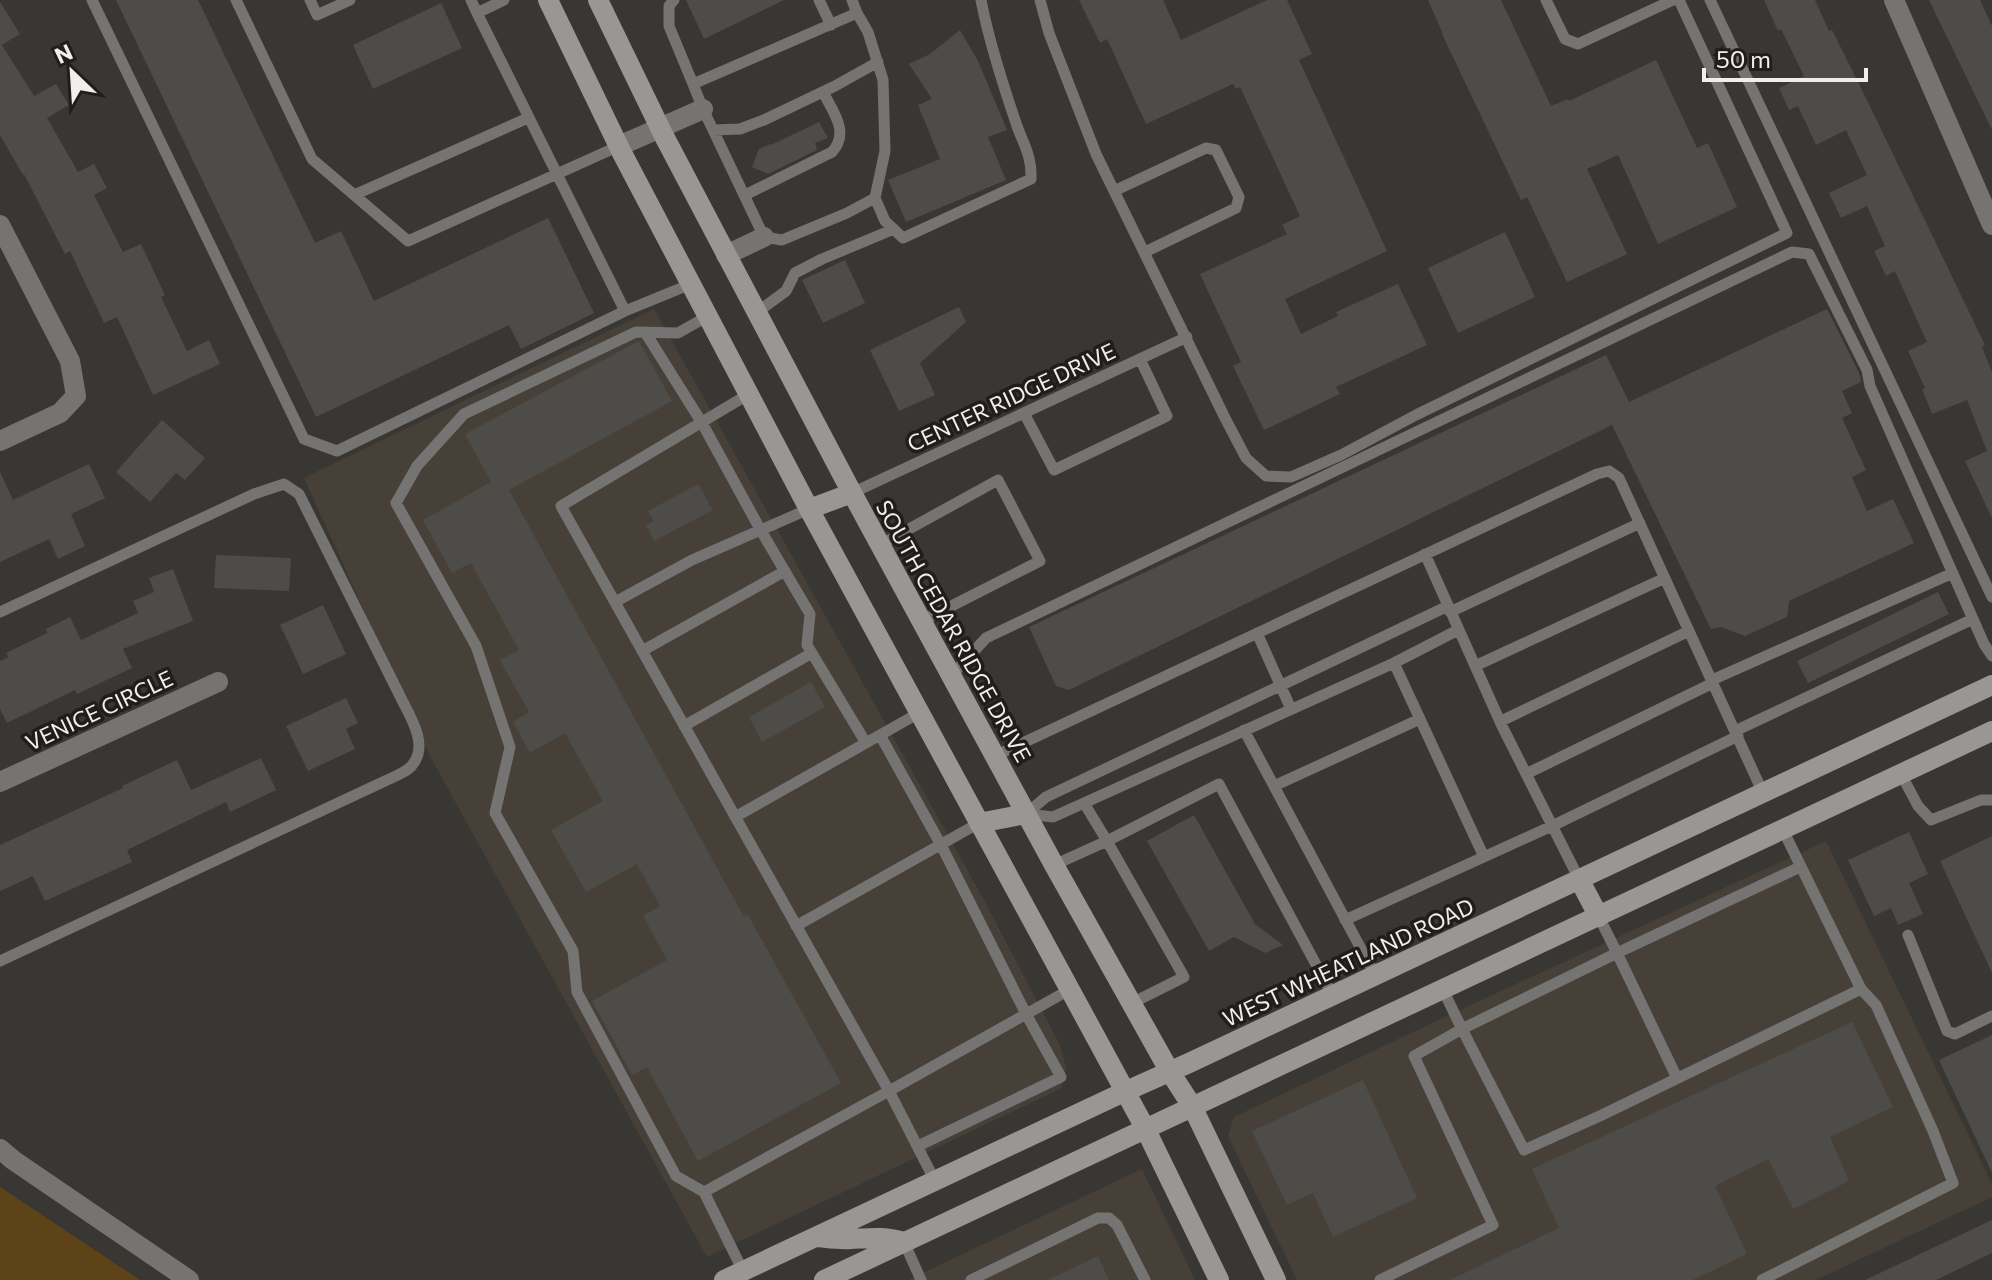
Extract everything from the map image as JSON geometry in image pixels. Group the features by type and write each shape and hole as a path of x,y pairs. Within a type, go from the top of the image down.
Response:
{"main road":[{"path":"548,0 691,284 809,509 1145,1128 1219,1280"},
{"name":"SOUTH CEDAR RIDGE DRIVE","path":"598,0 660,127 852,493 1054,865 1192,1106 1276,1280"},
{"path":"809,509 852,493"},
{"name":"WEST WHEATLAND ROAD","path":"733,1276 1992,685"},
{"path":"824,1280 1992,731"},
{"path":"979,823 1026,814"},
{"path":"1579,879 1599,917"},
{"path":"816,1237 890,1237 904,1242"}],"street":[{"path":"1894,0 1992,225"},
{"path":"619,146 703,109"},
{"path":"0,225 70,361 76,396 60,413 0,441"},
{"path":"726,255 764,237"},
{"name":"VENICE CIRCLE","path":"0,782 218,682"},
{"path":"0,1149 189,1280"}],"lane":[{"path":"92,0 304,439 337,451 625,311 691,284"},
{"path":"236,0 312,159 408,241 619,146"},
{"path":"310,0 317,15 350,0"},
{"path":"471,0 625,311"},
{"path":"477,13 504,0"},
{"path":"674,0 669,6 669,26 703,109 764,237 782,240 837,218 875,198"},
{"path":"819,0 831,25"},
{"path":"852,0 868,32 883,80 885,151 875,198 885,221 903,238 1031,179 1032,163 1012,112 981,0"},
{"path":"1040,0 1049,33 1096,154 1246,458 1266,476 1291,477 1787,233 1676,0 1578,44 1565,39 1546,0"},
{"path":"1710,0 1992,597"},
{"path":"693,84 857,13"},
{"path":"713,130 740,129 764,120 878,62"},
{"path":"745,195 832,152 837,146 841,134 823,92"},
{"path":"354,195 528,118"},
{"path":"1114,191 1206,148 1216,150 1239,197 1236,208 1145,252"},
{"path":"756,313 786,291 795,273 894,229"},
{"path":"952,675 986,638 1792,252 1809,254 1861,357 1870,386 1992,656"},
{"path":"708,316 678,333 636,332 464,414 417,466 396,503 476,646 510,747 495,813 573,951 577,992 676,1176 704,1192 733,1276"},
{"path":"645,332 702,423 810,614 807,645 866,743"},
{"name":"CENTER RIDGE DRIVE","path":"852,493 1187,337"},
{"path":"1024,413 1054,470 1167,416 1140,359"},
{"path":"749,394 561,506 889,1091 935,1181"},
{"path":"995,756 1609,471 1619,478 1763,793"},
{"path":"880,545 998,480 1040,561 922,621"},
{"path":"0,612 254,494 284,484 299,494 416,730 420,749 413,766 385,781 0,961"},
{"path":"615,602 692,560 809,509"},
{"path":"1026,814 1046,797 1640,523"},
{"path":"1425,554 1526,774 1579,879"},
{"path":"642,651 785,571"},
{"path":"1526,774 1713,682 1953,573"},
{"path":"1475,666 1665,578"},
{"path":"1345,920 1552,826 1973,619"},
{"path":"1026,814 1053,817 1394,663 1458,630"},
{"path":"1501,721 1689,631"},
{"path":"1257,633 1291,709"},
{"path":"684,726 812,653"},
{"path":"1394,663 1484,857"},
{"path":"735,817 919,713"},
{"path":"1274,786 1420,719"},
{"path":"1244,730 1375,975"},
{"path":"880,735 941,845 1061,1077 918,1146"},
{"path":"1901,774 1923,814 1931,820 1981,800 1992,800"},
{"path":"1054,865 1219,784 1333,996"},
{"path":"1084,803 1184,977 1132,1003"},
{"path":"796,926 979,823"},
{"path":"1762,1280 1953,1183 1876,1005 1861,989 1783,830"},
{"path":"1380,1280 1493,1225 1414,1056 1617,953 1800,867"},
{"path":"1599,917 1677,1078"},
{"path":"1908,935 1947,1031 1955,1034 1992,1016"},
{"path":"1443,990 1524,1150 1861,989"},
{"path":"704,1192 1069,990"},
{"path":"971,1280 1098,1218 1109,1218 1117,1225 1145,1280"},
{"path":"904,1242 921,1280"}],"shaded area":[{"path":"654,309 984,900 1060,1045 1066,1067 1062,1088 707,1257 431,758 304,478"},
{"path":"1826,841 1992,1184 1992,1197 1816,1280 1297,1280 1228,1136 1234,1117"},
{"path":"1142,1169 1195,1280 908,1280"},
{"path":"0,1187 140,1280 0,1280"}],"building":[{"path":"116,0 198,0 315,243 341,231 374,301 548,218 594,313 521,349 509,325 316,417"},
{"path":"686,0 784,0 704,39"},
{"path":"1079,0 1163,0 1181,40 1267,0 1287,0 1312,54 1299,60 1387,251 1285,299 1301,334 1338,316 1336,312 1398,284 1427,345 1336,387 1340,394 1264,430 1233,366 1241,362 1200,274 1287,234 1282,225 1300,216 1240,87 1236,89 1233,84 1146,124 1107,39 1100,43"},
{"path":"1428,0 1501,0 1551,106 1569,101 1656,60 1697,148 1708,143 1737,207 1658,244 1618,155 1587,169 1627,254 1567,282 1527,197 1521,200"},
{"path":"1764,0 1815,0 1864,94 1985,345 1982,347 1992,372 1992,518 1965,461 1987,451 1967,400 1932,414 1922,389 1925,388 1908,351 1927,342 1895,271 1886,276 1874,251 1885,246 1867,206 1841,218 1829,193 1867,175 1846,130 1816,145 1798,106 1789,110 1779,88 1804,76"},
{"path":"1929,0 1980,0 1992,26 1992,130"},
{"path":"0,2 20,34 2,45 34,96 56,84 69,105 47,118 78,172 94,164 107,188 94,195 123,252 141,244 165,295 161,297 187,351 209,340 220,364 153,395 117,317 104,323 70,251 65,254 0,135"},
{"path":"441,3 462,48 373,89 353,45"},
{"path":"960,30 978,61 1007,130 988,137 1006,180 906,222 888,180 940,159 918,105 932,99 909,64 930,54"},
{"path":"819,122 828,138 815,143 817,150 768,174 752,167 759,149"},
{"path":"1505,232 1535,297 1458,333 1428,268"},
{"path":"845,260 865,303 823,323 802,280"},
{"path":"959,307 966,322 920,363 935,395 899,411 870,350"},
{"path":"1827,309 1861,382 1842,391 1852,413 1842,418 1866,470 1852,477 1867,511 1893,499 1914,543 1789,601 1787,617 1745,636 1721,627 1711,629 1612,425 1069,690 1056,686 1029,627 1606,355 1629,402"},
{"path":"639,341 672,401 509,490 744,917 748,915 841,1083 698,1161 647,1067 632,1075 592,1001 667,960 643,916 660,906 637,864 586,892 551,830 603,801 565,733 530,753 513,722 529,712 500,660 519,650 471,563 452,573 423,520 491,482 465,434"},
{"path":"162,420 205,458 185,480 176,473 150,502 116,472"},
{"path":"89,464 105,498 71,514 85,546 58,559 49,539 0,562 0,472 13,500"},
{"path":"698,484 713,510 654,541 646,525 654,521 648,511"},
{"path":"216,555 291,558 289,591 214,588"},
{"path":"173,569 193,621 123,649 132,668 77,694 75,690 7,723 0,709 0,661 9,657 6,653 47,633 46,629 70,617 81,640 138,613 133,601 154,592 149,578"},
{"path":"1938,592 1949,614 1808,683 1797,661"},
{"path":"323,605 346,654 303,674 280,625"},
{"path":"811,682 825,707 762,742 749,717"},
{"path":"346,698 358,723 346,729 355,749 308,771 286,726"},
{"path":"261,758 276,790 230,812 226,802 127,850 132,862 45,901 33,876 0,891 0,845 177,760 191,790"},
{"path":"1194,815 1255,924 1283,945 1265,953 1234,937 1209,951 1147,841"},
{"path":"1909,832 1928,874 1909,883 1923,914 1898,925 1891,908 1874,916 1848,860"},
{"path":"1992,836 1992,973 1940,861"},
{"path":"1852,1022 1893,1107 1830,1137 1849,1181 1793,1209 1768,1159 1715,1186 1747,1254 1693,1280 1450,1280 1559,1228 1532,1169"},
{"path":"1992,1035 1992,1173 1939,1060"},
{"path":"1363,1080 1417,1198 1333,1237 1313,1193 1287,1205 1252,1131"},
{"path":"1992,1220 1992,1253 1936,1280 1865,1280"},
{"path":"1098,1256 1109,1280 1048,1280"}]}
